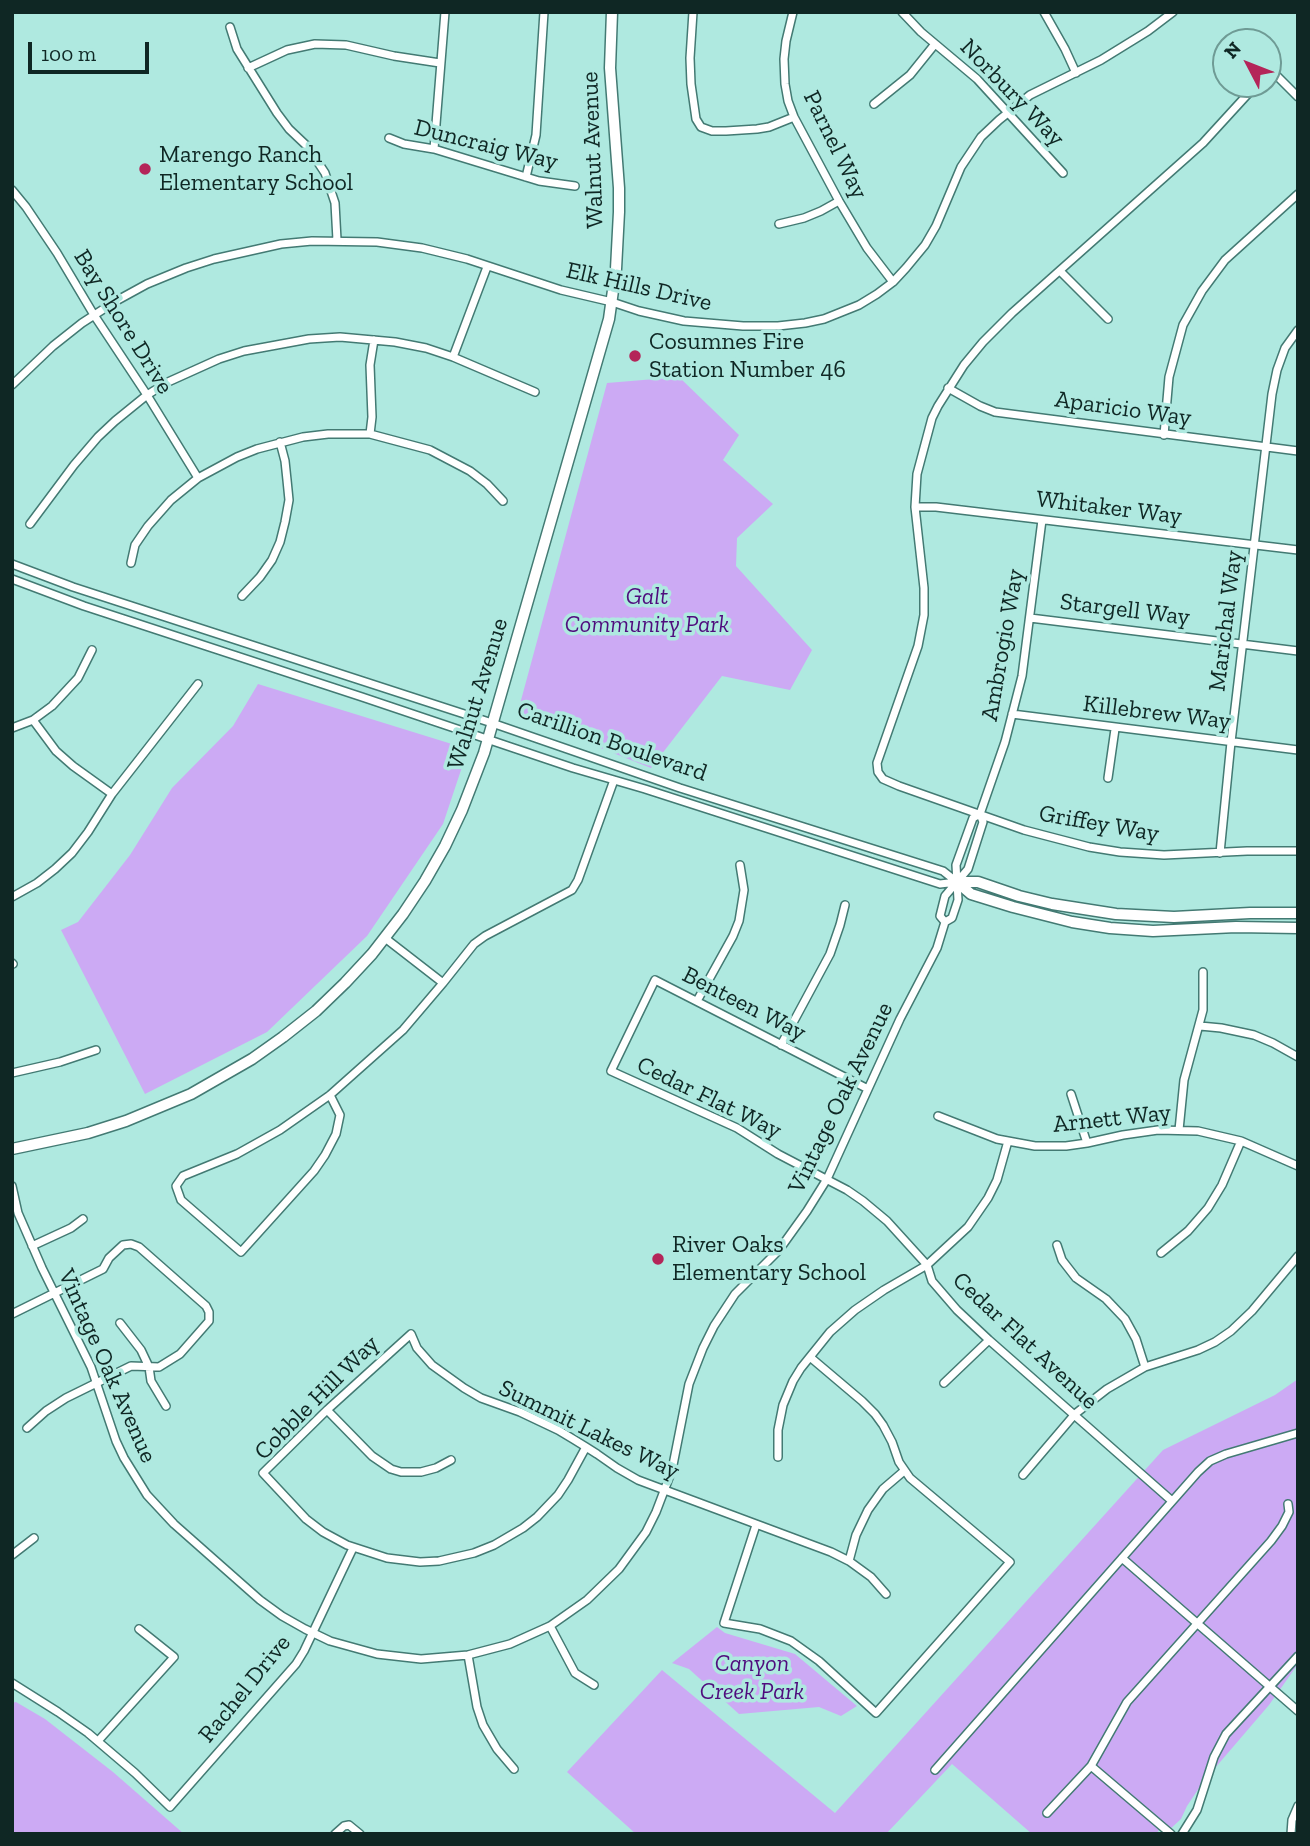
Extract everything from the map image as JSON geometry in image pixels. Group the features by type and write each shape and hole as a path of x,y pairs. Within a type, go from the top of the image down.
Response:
{"street":[{"path":"434,149 445,12"},
{"path":"526,177 536,135 544,12"},
{"name":"Walnut Avenue","path":"12,1149 75,1136 126,1121 191,1094 235,1070 283,1037 345,983 385,938 425,881 445,846 467,798 487,740 609,319 616,268 619,212 610,68 612,12"},
{"path":"693,12 691,84 696,119 701,127 712,131 757,129 794,117"},
{"name":"Parnel Way","path":"793,12 784,59 788,101 839,201 867,248 893,282"},
{"name":"Norbury Way","path":"902,12 921,32 977,79 1063,173"},
{"path":"1044,12 1076,73"},
{"name":"Elk Hills Drive","path":"12,385 53,346 94,315 147,284 214,258 281,244 312,241 377,242 422,248 467,259 561,290 684,321 778,326 805,323 846,310 877,294 893,282 925,244 968,155 981,137 1008,112 1042,88 1076,73 1130,43 1172,12"},
{"path":"230,27 237,49 277,113 308,147 325,173 335,203 337,240"},
{"path":"248,68 287,50 315,44 346,45 394,57 440,63"},
{"path":"874,104 909,75 935,44"},
{"path":"1282,80 1298,97"},
{"path":"915,507 917,474 932,418 948,388 983,342 1203,143 1244,98"},
{"name":"Duncraig Way","path":"388,138 526,177 575,186"},
{"name":"Bay Shore Drive","path":"12,190 57,253 198,478"},
{"path":"1164,435 1169,377 1182,325 1225,260 1298,194"},
{"path":"779,224 812,215 839,201"},
{"path":"453,357 487,267"},
{"path":"1060,271 1108,319"},
{"name":"Marichal Way","path":"1220,853 1272,394 1285,348 1298,330"},
{"path":"30,524 74,465 114,421 147,395 194,370 244,351 309,339 340,337 374,340 426,348 535,392"},
{"path":"370,434 370,365 374,340"},
{"name":"Aparicio Way","path":"948,388 995,412 1298,451"},
{"path":"131,564 135,545 171,500 198,478 237,457 280,442 328,434 370,434 430,450 451,460 487,484 503,501"},
{"path":"242,596 272,560 285,522 289,500 280,442"},
{"name":"Whitaker Way","path":"915,507 936,507 1298,550"},
{"name":"Griffey Way","path":"915,507 925,588 924,615 918,646 877,764 883,779 1024,830 1089,847 1154,855 1298,851"},
{"name":"Ambrogio Way","path":"957,881 968,869 983,822 980,814 1022,676 1042,520"},
{"name":"Carillion Boulevard","path":"12,564 73,587 492,723 680,788 943,871 971,894 1003,904 1072,922 1110,928 1153,931 1237,927 1298,928"},
{"name":"Carillion Boulevard","path":"12,579 84,607 487,740 940,884 957,881 978,882 1052,905 1116,914 1174,917 1250,913 1298,914"},
{"name":"Stargell Way","path":"1030,618 1298,651"},
{"path":"12,728 33,720 65,694 78,678 92,650"},
{"path":"12,897 37,883 72,853 112,794 198,684"},
{"name":"Killebrew Way","path":"1012,715 1298,750"},
{"path":"33,720 57,751 73,766 112,794"},
{"path":"1108,778 1115,729"},
{"path":"330,1095 340,1115 336,1134 325,1155 314,1171 241,1252 181,1200 176,1186 183,1176 237,1154 330,1095 403,1030 474,944 572,890 614,780"},
{"path":"697,1001 739,921 744,890 740,865"},
{"name":"Vintage Oak Avenue","path":"946,922 940,916 945,896 957,881"},
{"name":"Vintage Oak Avenue","path":"12,1186 15,1214 91,1367 124,1458 147,1495 174,1524 282,1616 313,1633 355,1649 399,1657 433,1658 468,1655 510,1644 550,1626 587,1600 620,1569 646,1532 665,1491 677,1448 689,1384 703,1348 737,1292 779,1250 827,1179 900,1019 937,948 946,922 952,918 958,900 957,881"},
{"path":"781,1045 830,954 845,905"},
{"path":"385,938 443,983"},
{"path":"1180,1130 1184,1080 1203,1010 1203,972"},
{"name":"Benteen Way","path":"611,1072 655,980 868,1089"},
{"path":"1200,1026 1254,1035 1298,1057"},
{"path":"12,1073 52,1065 96,1050"},
{"name":"Cedar Flat Way","path":"611,1072 737,1128 778,1154 827,1179"},
{"path":"1072,1094 1087,1143"},
{"name":"Arnett Way","path":"938,1116 976,1132 1008,1141 1047,1146 1087,1143 1139,1132 1180,1130 1209,1133 1241,1141 1298,1166"},
{"path":"778,1457 778,1430 783,1405 793,1381 810,1357 830,1332 855,1310 928,1265 968,1227 984,1206 997,1180 1008,1141"},
{"path":"1161,1253 1188,1231 1208,1209 1222,1185 1241,1141"},
{"name":"Cedar Flat Avenue","path":"827,1179 876,1211 928,1265 932,1281 957,1310 1172,1501"},
{"path":"32,1246 71,1228 83,1219"},
{"path":"12,1314 103,1269 109,1258 123,1245 139,1247 206,1306 209,1312 209,1321 180,1354 159,1367 131,1366 66,1398 27,1428"},
{"path":"1057,1245 1062,1260 1076,1278 1106,1299 1125,1319 1136,1339 1145,1367"},
{"path":"1023,1475 1074,1414 1107,1389 1145,1367 1198,1350 1231,1331 1252,1311 1298,1256"},
{"path":"120,1323 141,1350 149,1367 151,1381 166,1406"},
{"name":"Summit Lakes Way","path":"411,1334 417,1348 432,1365 481,1398 539,1421 586,1447 626,1474 831,1552 871,1577 886,1594"},
{"name":"Cobble Hill Way","path":"411,1334 327,1410 263,1473 306,1519 333,1538 353,1548 387,1558 420,1562 457,1558 494,1545 523,1528 548,1506 568,1480 586,1447"},
{"path":"944,1383 989,1340"},
{"path":"757,1525 724,1623 760,1629 792,1641 819,1661 876,1713 1010,1562 916,1484 904,1471 892,1442 875,1413 810,1357"},
{"path":"327,1410 372,1456 391,1469 421,1472 451,1460"},
{"path":"936,1770 1198,1472 1210,1461 1226,1454 1298,1433"},
{"path":"849,1561 867,1510 883,1489 904,1471"},
{"path":"1047,1813 1091,1766 1127,1702 1271,1541 1289,1512 1288,1504"},
{"path":"12,1555 34,1538"},
{"name":"Rachel Drive","path":"98,1741 170,1807 296,1664 353,1548"},
{"path":"1122,1558 1298,1711"},
{"path":"550,1626 575,1673 594,1685"},
{"path":"12,1683 98,1741 174,1657 139,1629"},
{"path":"468,1655 483,1725 497,1749 514,1769"},
{"path":"1182,1834 1197,1810 1214,1757 1227,1734 1298,1656"},
{"path":"1091,1766 1171,1834"},
{"path":"1291,1834 1292,1820 1298,1806"},
{"path":"335,1834 349,1825 360,1834"}],"green space":[{"name":"Galt Community Park","path":"679,377 739,435 723,460 773,504 737,538 736,566 812,650 790,690 722,676 651,768 517,715 607,383"},
{"path":"258,684 468,749 443,824 367,936 267,1032 145,1094 61,930 78,922 130,855 172,788 233,726"},
{"path":"1298,1379 1298,1664 1269,1705 1203,1782 1181,1819 1168,1831 1162,1826 1156,1834 1032,1834 952,1764 886,1834 636,1834 567,1772 662,1670 835,1813 1163,1450 1275,1395"},
{"name":"Canyon Creek Park","path":"717,1627 725,1633 795,1654 857,1706 841,1716 819,1707 739,1714 689,1669 672,1663"},
{"path":"16,1702 45,1719 113,1772 184,1834 12,1834 12,1703"}],"place":[{"name":"Marengo Ranch Elementary School","path":"145,169"},
{"name":"Cosumnes Fire Station Number 46","path":"635,356"},
{"name":"River Oaks Elementary School","path":"658,1259"}]}
